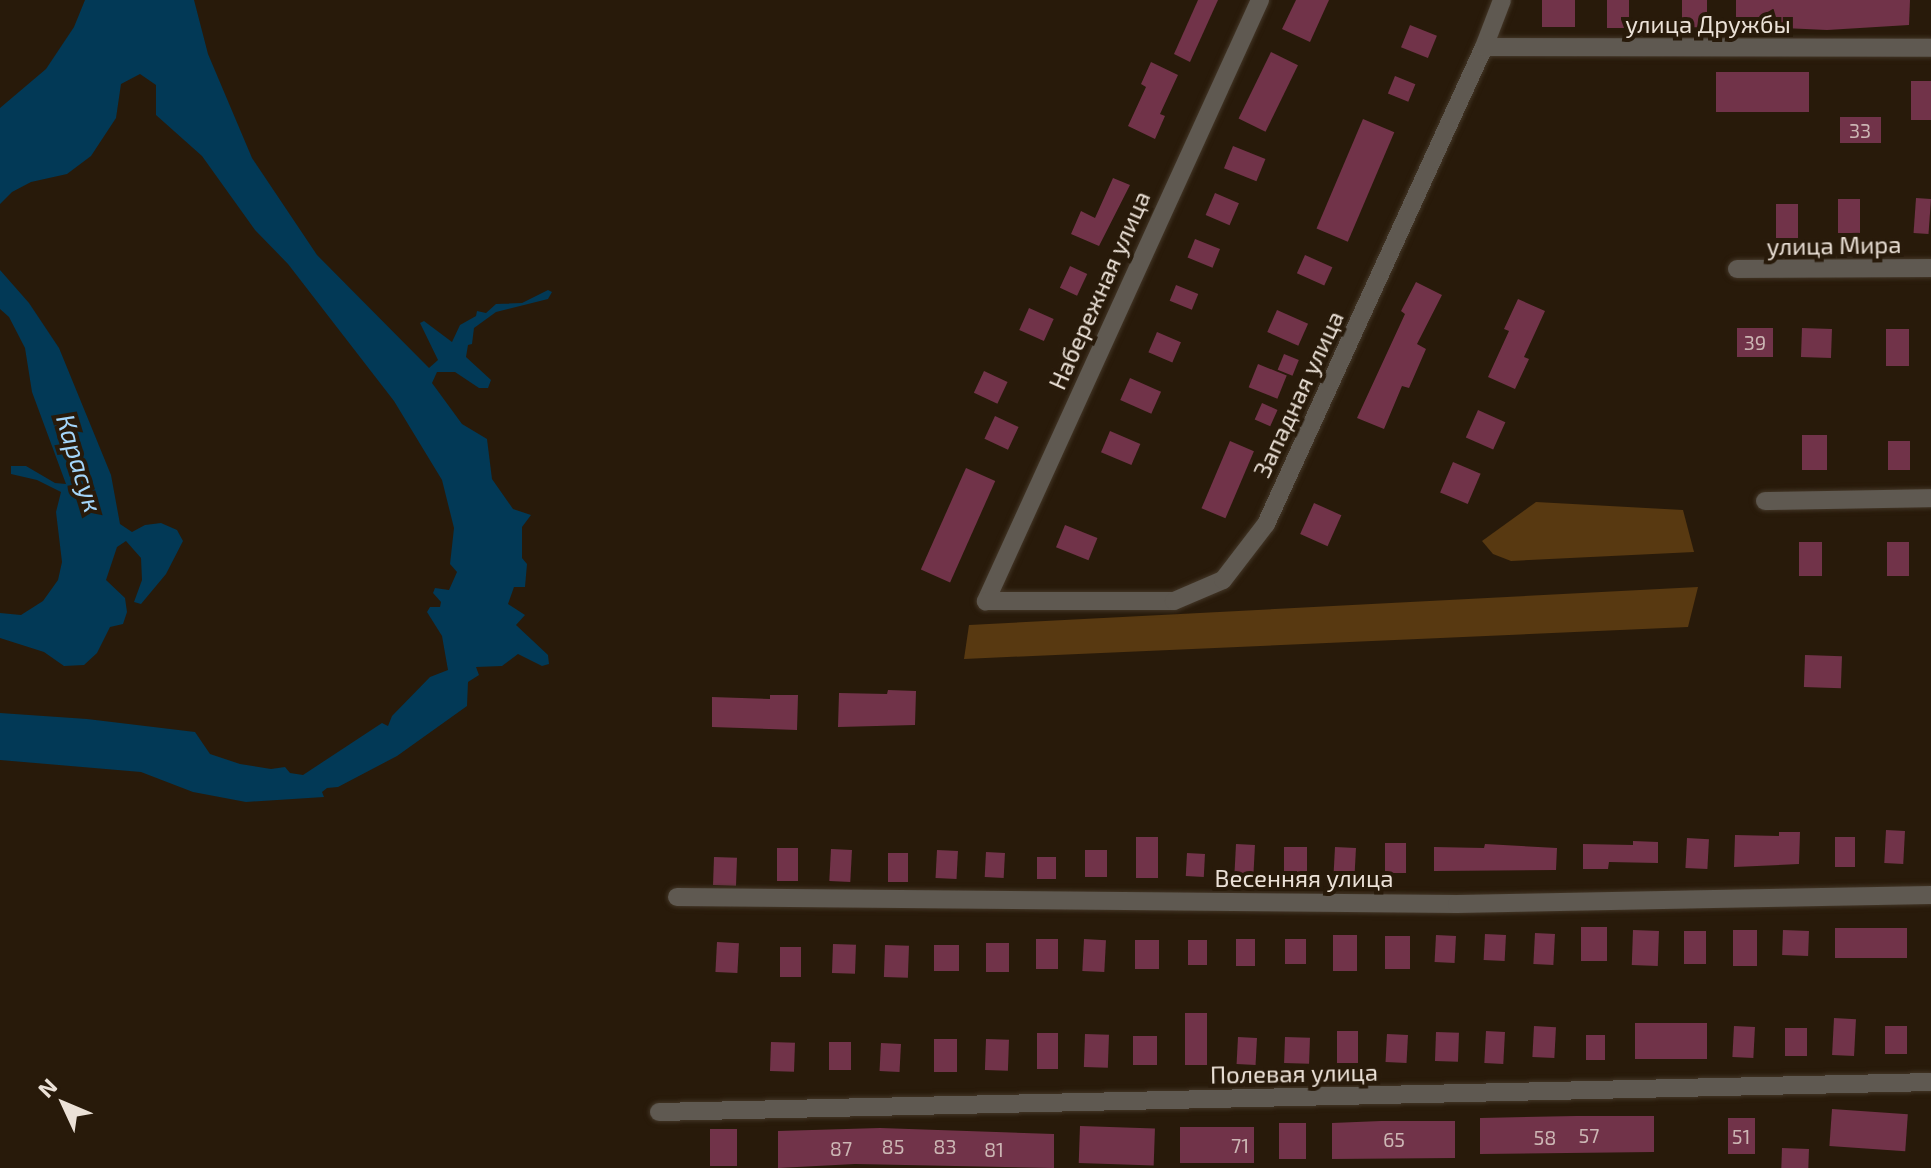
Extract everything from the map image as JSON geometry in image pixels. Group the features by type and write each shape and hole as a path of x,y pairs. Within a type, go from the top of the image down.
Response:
{"street":[{"name":"Набережная улица","path":"986,601 1260,0"},
{"name":"Западная улица","path":"986,601 1174,601 1223,580 1266,524 1484,47 1502,0"},
{"name":"улица Дружбы","path":"1484,47 1931,48"},
{"name":"улица Мира","path":"1737,269 1931,268"},
{"path":"1765,501 1931,498"},
{"name":"Весенняя улица","path":"677,897 1457,904 1931,895"},
{"name":"Полевая улица","path":"659,1112 1931,1082"}],"shaded area":[{"path":"1536,502 1683,510 1694,552 1511,561 1493,554 1482,541"},
{"path":"1698,587 1688,627 964,659 969,625"}],"water":[{"path":"85,0 194,0 208,54 252,158 317,255 429,368 438,360 420,323 424,321 452,342 460,325 476,316 477,311 486,313 496,304 522,303 548,290 552,292 548,299 496,312 474,328 466,357 491,380 488,388 479,388 455,372 437,372 432,383 462,424 487,439 492,479 513,509 531,515 522,527 522,558 527,564 525,587 514,587 508,604 525,615 516,625 548,655 549,664 542,666 518,654 502,666 476,667 479,675 468,682 467,706 397,756 338,787 327,788 322,792 324,797 246,802 193,792 141,772 0,760 0,713 87,719 195,732 210,754 240,764 271,769 285,767 290,773 303,775 382,723 388,726 392,716 430,677 448,670 442,636 427,612 430,607 440,607 441,602 433,593 435,588 449,590 457,572 450,564 454,528 442,480 394,401 288,264 255,230 202,156 156,115 156,85 140,74 121,84 116,118 91,156 67,174 31,182 12,192 0,204 0,108 46,69 74,27"},
{"name":"Карасук","path":"0,270 29,303 59,348 111,475 120,524 132,532 145,525 161,523 177,530 183,541 166,574 141,604 134,602 142,580 141,558 126,541 117,547 106,580 125,598 127,612 123,624 110,627 97,653 84,665 64,666 44,652 0,638 0,613 21,615 43,601 58,580 62,562 56,512 61,492 37,480 11,474 11,466 26,466 55,483 66,484 32,392 25,348 9,317 0,309"}],"building":[{"path":"1198,0 1218,0 1190,62 1174,54"},
{"path":"1296,0 1329,0 1310,42 1282,29"},
{"path":"1542,0 1575,0 1575,27 1542,27"},
{"path":"1607,0 1629,0 1629,28 1607,28"},
{"path":"1682,0 1707,0 1707,29 1682,29"},
{"path":"1736,0 1910,0 1909,25 1827,30 1736,26"},
{"path":"1410,25 1437,36 1428,58 1401,47"},
{"path":"1271,52 1298,65 1266,132 1239,119"},
{"path":"1151,62 1178,75 1160,114 1165,116 1155,139 1128,126 1146,87 1141,84"},
{"path":"1716,72 1809,72 1809,112 1716,112"},
{"path":"1395,76 1415,84 1408,102 1388,94"},
{"path":"1911,81 1931,81 1931,120 1911,120"},
{"path":"1840,117 1881,117 1881,143 1840,143"},
{"path":"1363,119 1394,132 1348,242 1317,229"},
{"path":"1233,146 1265,159 1256,181 1224,168"},
{"path":"1113,178 1130,185 1099,246 1071,234 1081,211 1095,218"},
{"path":"1215,193 1239,203 1230,225 1206,215"},
{"path":"1916,198 1931,199 1929,234 1914,233"},
{"path":"1838,199 1860,199 1860,233 1838,233"},
{"path":"1776,204 1798,204 1798,238 1776,238"},
{"path":"1195,239 1220,249 1213,268 1188,258"},
{"path":"1305,255 1332,267 1324,285 1297,273"},
{"path":"1070,266 1087,274 1077,296 1060,288"},
{"path":"1416,282 1442,295 1417,344 1426,349 1409,388 1402,386 1384,429 1357,418 1405,314 1401,311"},
{"path":"1176,285 1198,294 1192,310 1170,301"},
{"path":"1518,299 1545,311 1524,357 1529,359 1515,389 1488,377 1509,331 1504,329"},
{"path":"1029,308 1054,319 1044,341 1019,330"},
{"path":"1277,310 1308,324 1298,346 1267,332"},
{"path":"1737,328 1773,328 1773,357 1737,357"},
{"path":"1802,328 1832,329 1831,358 1801,357"},
{"path":"1886,329 1909,329 1909,366 1886,366"},
{"path":"1157,332 1181,342 1172,362 1148,352"},
{"path":"1284,354 1299,360 1292,376 1278,370"},
{"path":"1258,364 1287,376 1277,399 1249,387"},
{"path":"984,371 1008,382 997,404 974,393"},
{"path":"1130,378 1161,392 1151,414 1120,400"},
{"path":"1262,403 1278,410 1270,426 1255,419"},
{"path":"1478,410 1505,422 1493,450 1466,437"},
{"path":"995,416 1019,427 1008,450 984,439"},
{"path":"1110,431 1140,444 1131,465 1101,452"},
{"path":"1802,435 1827,435 1827,470 1802,470"},
{"path":"1230,441 1254,451 1225,518 1201,508"},
{"path":"1888,441 1910,441 1910,470 1888,470"},
{"path":"1453,462 1481,474 1468,504 1440,492"},
{"path":"966,468 995,481 950,582 921,569"},
{"path":"1314,503 1341,515 1328,546 1300,534"},
{"path":"1065,525 1097,538 1088,560 1056,547"},
{"path":"1799,542 1822,542 1822,576 1799,576"},
{"path":"1887,542 1909,542 1909,576 1887,576"},
{"path":"1805,655 1842,656 1841,688 1804,687"},
{"path":"888,690 916,691 915,725 838,727 839,693 887,694"},
{"path":"770,695 798,695 797,730 712,727 712,697 770,699"},
{"path":"1886,830 1905,831 1903,864 1884,863"},
{"path":"1779,832 1800,832 1799,864 1734,867 1735,835 1779,836"},
{"path":"1136,837 1158,837 1158,878 1136,878"},
{"path":"1835,837 1855,837 1855,867 1835,867"},
{"path":"1687,838 1709,839 1707,869 1685,868"},
{"path":"1633,841 1658,842 1658,863 1609,862 1608,869 1583,869 1583,844 1633,845"},
{"path":"1385,843 1406,843 1406,873 1385,873"},
{"path":"1236,844 1255,845 1253,876 1234,875"},
{"path":"1485,844 1557,848 1556,870 1434,871 1434,847 1484,848"},
{"path":"1284,847 1307,847 1307,873 1284,873"},
{"path":"1335,847 1356,848 1355,875 1334,874"},
{"path":"777,848 798,848 798,881 777,881"},
{"path":"831,849 852,850 850,882 829,881"},
{"path":"937,850 958,851 957,879 936,878"},
{"path":"1085,850 1107,850 1107,877 1085,877"},
{"path":"986,852 1005,853 1004,878 985,877"},
{"path":"888,853 908,853 908,882 888,882"},
{"path":"1187,853 1205,854 1204,877 1186,876"},
{"path":"714,857 737,858 736,886 713,885"},
{"path":"1037,857 1056,857 1056,879 1037,879"},
{"path":"1581,927 1607,927 1607,961 1581,961"},
{"path":"1835,928 1907,928 1907,958 1835,958"},
{"path":"1633,930 1659,931 1658,966 1632,965"},
{"path":"1733,930 1757,930 1757,966 1733,966"},
{"path":"1783,930 1809,931 1808,956 1782,955"},
{"path":"1684,931 1706,931 1706,964 1684,964"},
{"path":"1535,933 1555,934 1553,965 1533,964"},
{"path":"1485,934 1506,935 1505,961 1484,960"},
{"path":"1333,935 1357,935 1357,971 1333,971"},
{"path":"1436,935 1456,936 1455,963 1435,962"},
{"path":"1385,936 1410,936 1410,969 1385,969"},
{"path":"1036,939 1058,939 1058,969 1036,969"},
{"path":"1084,939 1106,940 1104,972 1082,971"},
{"path":"1236,939 1255,939 1255,966 1236,966"},
{"path":"1285,939 1306,939 1306,964 1285,964"},
{"path":"1135,940 1159,940 1159,969 1135,969"},
{"path":"1188,940 1207,940 1207,965 1188,965"},
{"path":"717,942 739,943 737,973 715,972"},
{"path":"986,943 1009,943 1009,972 986,972"},
{"path":"833,944 856,945 855,974 832,973"},
{"path":"885,945 909,946 908,978 884,977"},
{"path":"934,945 959,945 959,971 934,971"},
{"path":"780,947 801,947 801,977 780,977"},
{"path":"1185,1013 1207,1013 1207,1065 1185,1065"},
{"path":"1834,1018 1856,1019 1854,1056 1832,1055"},
{"path":"1635,1023 1707,1023 1707,1059 1635,1059"},
{"path":"1534,1026 1556,1027 1554,1058 1532,1057"},
{"path":"1734,1026 1755,1027 1753,1058 1732,1057"},
{"path":"1885,1026 1907,1026 1907,1054 1885,1054"},
{"path":"1785,1028 1807,1028 1807,1056 1785,1056"},
{"path":"1337,1031 1358,1031 1358,1063 1337,1063"},
{"path":"1486,1031 1505,1032 1503,1064 1484,1063"},
{"path":"1436,1032 1459,1033 1458,1062 1435,1061"},
{"path":"1037,1033 1058,1033 1058,1069 1037,1069"},
{"path":"1085,1034 1109,1035 1108,1068 1084,1067"},
{"path":"1387,1034 1408,1035 1407,1063 1386,1062"},
{"path":"1586,1035 1605,1035 1605,1060 1586,1060"},
{"path":"1133,1036 1157,1036 1157,1065 1133,1065"},
{"path":"1238,1037 1257,1038 1256,1065 1237,1064"},
{"path":"1285,1037 1310,1038 1309,1064 1284,1063"},
{"path":"934,1039 957,1039 957,1072 934,1072"},
{"path":"986,1039 1009,1040 1008,1071 985,1070"},
{"path":"771,1042 795,1043 794,1072 770,1071"},
{"path":"829,1042 851,1042 851,1070 829,1070"},
{"path":"881,1043 901,1044 900,1072 880,1071"},
{"path":"1832,1109 1908,1114 1905,1151 1829,1146"},
{"path":"1654,1116 1654,1152 1480,1154 1480,1118"},
{"path":"1728,1118 1755,1118 1755,1154 1728,1154"},
{"path":"1455,1121 1455,1158 1332,1159 1332,1123"},
{"path":"1279,1123 1306,1123 1306,1159 1279,1159"},
{"path":"1080,1126 1155,1129 1154,1166 1079,1163"},
{"path":"1180,1127 1254,1127 1254,1163 1180,1163"},
{"path":"880,1128 1054,1134 1054,1168 855,1164 778,1168 778,1131"},
{"path":"710,1129 737,1129 737,1166 710,1166"},
{"path":"1782,1148 1809,1149 1808,1168 1781,1168"}]}
